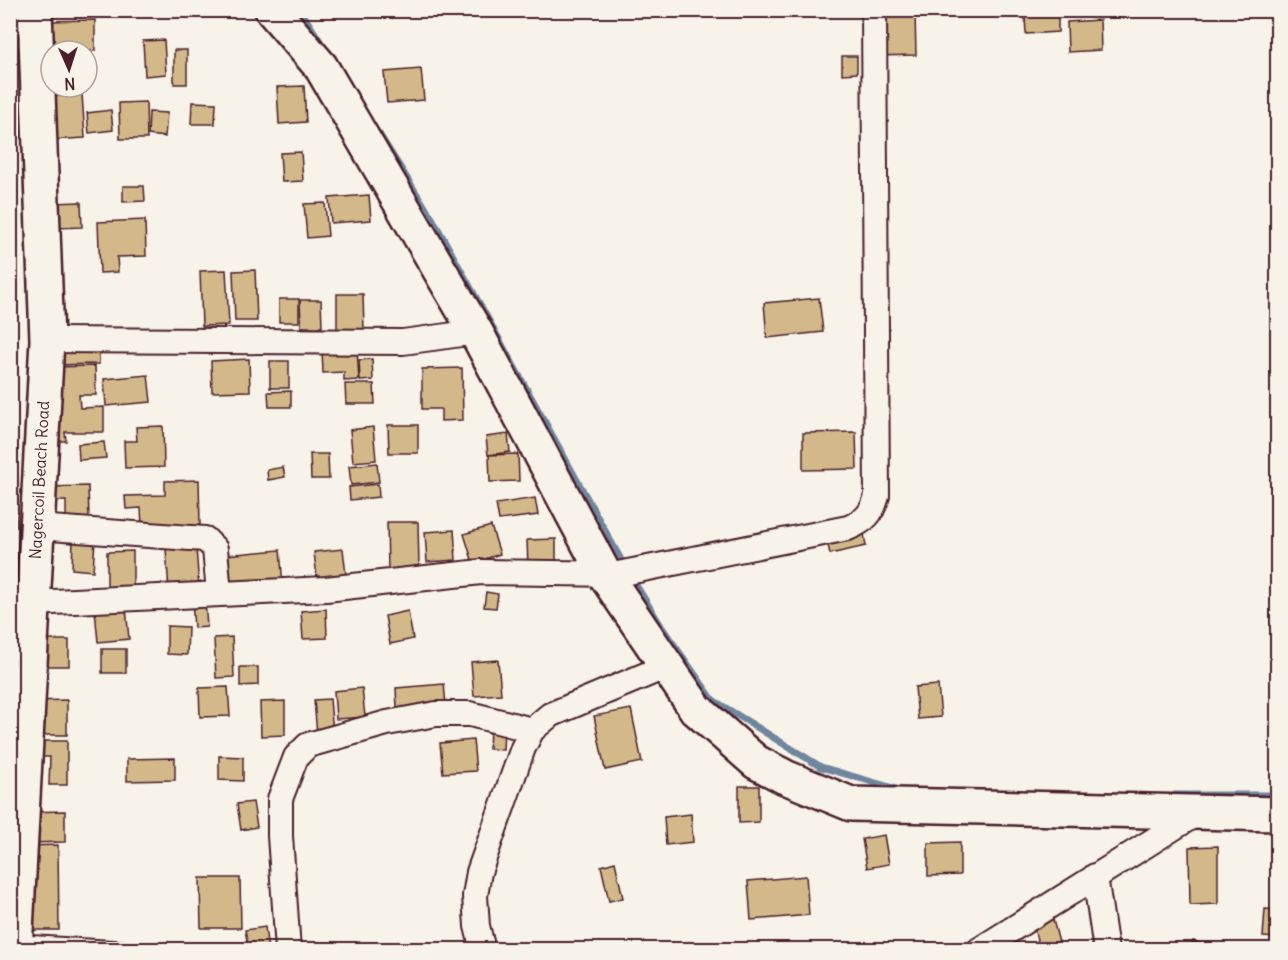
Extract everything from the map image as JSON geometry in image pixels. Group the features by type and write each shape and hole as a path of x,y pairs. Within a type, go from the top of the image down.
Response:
{"street":[{"name":"Nagercoil Beach Road","path":"14,944 47,339 35,10"},
{"path":"272,10 321,67 619,573 667,666 696,709 756,762 785,777 851,804 1278,814"},
{"path":"32,603 326,589 481,572 619,573 848,528 861,523 874,508 877,496 874,10"},
{"path":"47,339 403,342 476,332"},
{"path":"36,527 206,539 215,549 219,593"},
{"path":"483,950 476,906 479,872 523,748 532,730 550,715 667,666"},
{"path":"288,950 280,836 280,799 296,757 309,745 387,723 436,714 470,714 532,730"},
{"path":"979,950 1197,813"},
{"path":"1095,876 1106,950"}],"lane":[{"path":"14,944 144,950"}],"building":[{"path":"915,14 916,55 877,56 876,15"},
{"path":"1058,16 1058,32 1026,34 1025,17"},
{"path":"95,20 95,39 50,39 48,21"},
{"path":"1100,20 1101,50 1068,52 1067,22"},
{"path":"164,40 166,74 145,76 143,41"},
{"path":"174,50 187,50 187,84 174,84"},
{"path":"842,56 857,56 857,73 842,74"},
{"path":"421,69 424,100 387,103 384,72"},
{"path":"304,86 306,122 279,124 277,87"},
{"path":"47,99 82,99 85,138 51,140"},
{"path":"146,102 147,139 120,139 119,103"},
{"path":"192,102 216,103 215,124 191,124"},
{"path":"111,110 113,130 89,133 87,113"},
{"path":"149,112 167,113 165,137 148,135"},
{"path":"301,152 303,181 282,182 280,153"},
{"path":"123,186 144,186 145,201 123,202"},
{"path":"369,195 371,220 331,223 329,198"},
{"path":"81,202 82,227 54,228 53,203"},
{"path":"325,203 328,236 307,238 304,204"},
{"path":"145,220 146,256 117,257 118,272 100,273 98,222"},
{"path":"226,270 229,325 202,326 200,271"},
{"path":"255,270 257,321 235,321 233,271"},
{"path":"337,294 363,294 364,331 337,332"},
{"path":"819,298 823,332 767,338 764,303"},
{"path":"279,299 299,299 299,322 279,322"},
{"path":"300,300 321,300 322,327 301,327"},
{"path":"53,343 99,343 99,364 53,365"},
{"path":"357,349 359,380 344,381 344,372 323,373 322,350"},
{"path":"249,359 250,391 212,392 211,361"},
{"path":"372,359 373,380 360,381 359,360"},
{"path":"270,361 289,361 289,388 270,388"},
{"path":"95,366 96,395 79,395 80,408 104,407 104,432 65,432 66,441 51,441 50,367"},
{"path":"462,368 463,420 441,421 441,409 422,409 422,369"},
{"path":"148,375 151,402 106,406 104,379"},
{"path":"345,384 374,384 375,404 346,404"},
{"path":"291,391 291,407 269,407 268,392"},
{"path":"10,408 12,408 12,442 10,442"},
{"path":"388,425 418,425 418,453 389,453"},
{"path":"163,426 164,467 125,468 124,441 137,441 136,427"},
{"path":"373,427 376,460 353,462 350,430"},
{"path":"856,432 857,469 803,470 803,433"},
{"path":"508,434 510,452 488,455 486,437"},
{"path":"104,442 106,458 79,460 78,444"},
{"path":"10,454 13,478 10,478"},
{"path":"310,454 328,454 329,479 311,479"},
{"path":"518,454 519,481 490,482 489,455"},
{"path":"377,463 379,482 351,485 349,466"},
{"path":"283,467 285,477 268,480 267,470"},
{"path":"199,480 200,525 142,526 141,508 126,509 125,496 165,495 165,481"},
{"path":"378,484 379,497 350,500 349,487"},
{"path":"88,486 89,518 66,519 66,501 48,501 48,487"},
{"path":"535,498 538,515 499,520 496,504"},
{"path":"15,507 17,527 10,527 10,508"},
{"path":"387,522 418,522 419,568 388,569"},
{"path":"491,526 500,554 473,563 464,534"},
{"path":"863,528 866,546 830,554 826,536"},
{"path":"454,530 456,560 427,562 425,532"},
{"path":"73,539 95,540 93,571 72,569"},
{"path":"556,539 556,566 528,567 527,540"},
{"path":"196,547 199,588 169,590 166,549"},
{"path":"343,549 346,575 317,578 314,552"},
{"path":"280,550 283,586 228,590 226,555"},
{"path":"133,551 133,587 107,588 107,552"},
{"path":"486,592 498,594 496,608 484,607"},
{"path":"205,600 207,627 194,628 192,601"},
{"path":"126,608 129,639 98,642 95,611"},
{"path":"326,609 327,638 303,639 301,611"},
{"path":"408,611 413,639 390,644 385,616"},
{"path":"167,626 188,627 187,655 167,654"},
{"path":"232,637 234,677 216,678 214,638"},
{"path":"48,640 69,640 69,666 48,666"},
{"path":"102,649 126,649 126,673 102,673"},
{"path":"498,660 501,694 474,696 471,662"},
{"path":"240,667 258,667 258,685 240,686"},
{"path":"444,684 446,705 397,708 396,688"},
{"path":"938,685 941,717 918,719 915,687"},
{"path":"228,687 230,716 200,717 199,688"},
{"path":"362,688 365,717 336,719 334,691"},
{"path":"330,699 333,733 317,734 314,700"},
{"path":"67,700 67,735 33,735 33,701"},
{"path":"285,701 285,735 261,736 260,702"},
{"path":"631,709 642,762 605,770 594,716"},
{"path":"490,728 504,729 503,750 489,749"},
{"path":"473,740 476,771 443,773 440,743"},
{"path":"32,741 67,741 67,785 49,785 50,757 32,757"},
{"path":"219,756 243,757 243,781 219,780"},
{"path":"175,758 175,780 127,781 127,759"},
{"path":"739,786 759,786 759,822 739,823"},
{"path":"253,802 257,827 241,830 237,804"},
{"path":"65,811 65,842 27,843 26,812"},
{"path":"691,814 693,842 666,845 664,817"},
{"path":"884,835 889,864 867,868 862,839"},
{"path":"960,842 960,875 928,876 928,843"},
{"path":"58,845 59,930 27,930 26,846"},
{"path":"1218,846 1218,904 1190,905 1189,847"},
{"path":"615,862 623,898 609,901 601,866"},
{"path":"806,876 809,915 751,920 748,881"},
{"path":"200,878 240,878 241,928 201,928"},
{"path":"1265,909 1278,910 1278,938 1263,937"},
{"path":"1052,916 1061,950 1017,950 1038,943 1032,922"},
{"path":"265,927 268,950 249,950 245,930"},
{"path":"1193,941 1220,950 1190,950"}],"waterway":[{"path":"300,10 323,46"},
{"path":"379,134 432,218 625,567"},
{"path":"631,577 663,629 713,700 821,767 900,790"},
{"path":"1175,795 1278,795"}]}
